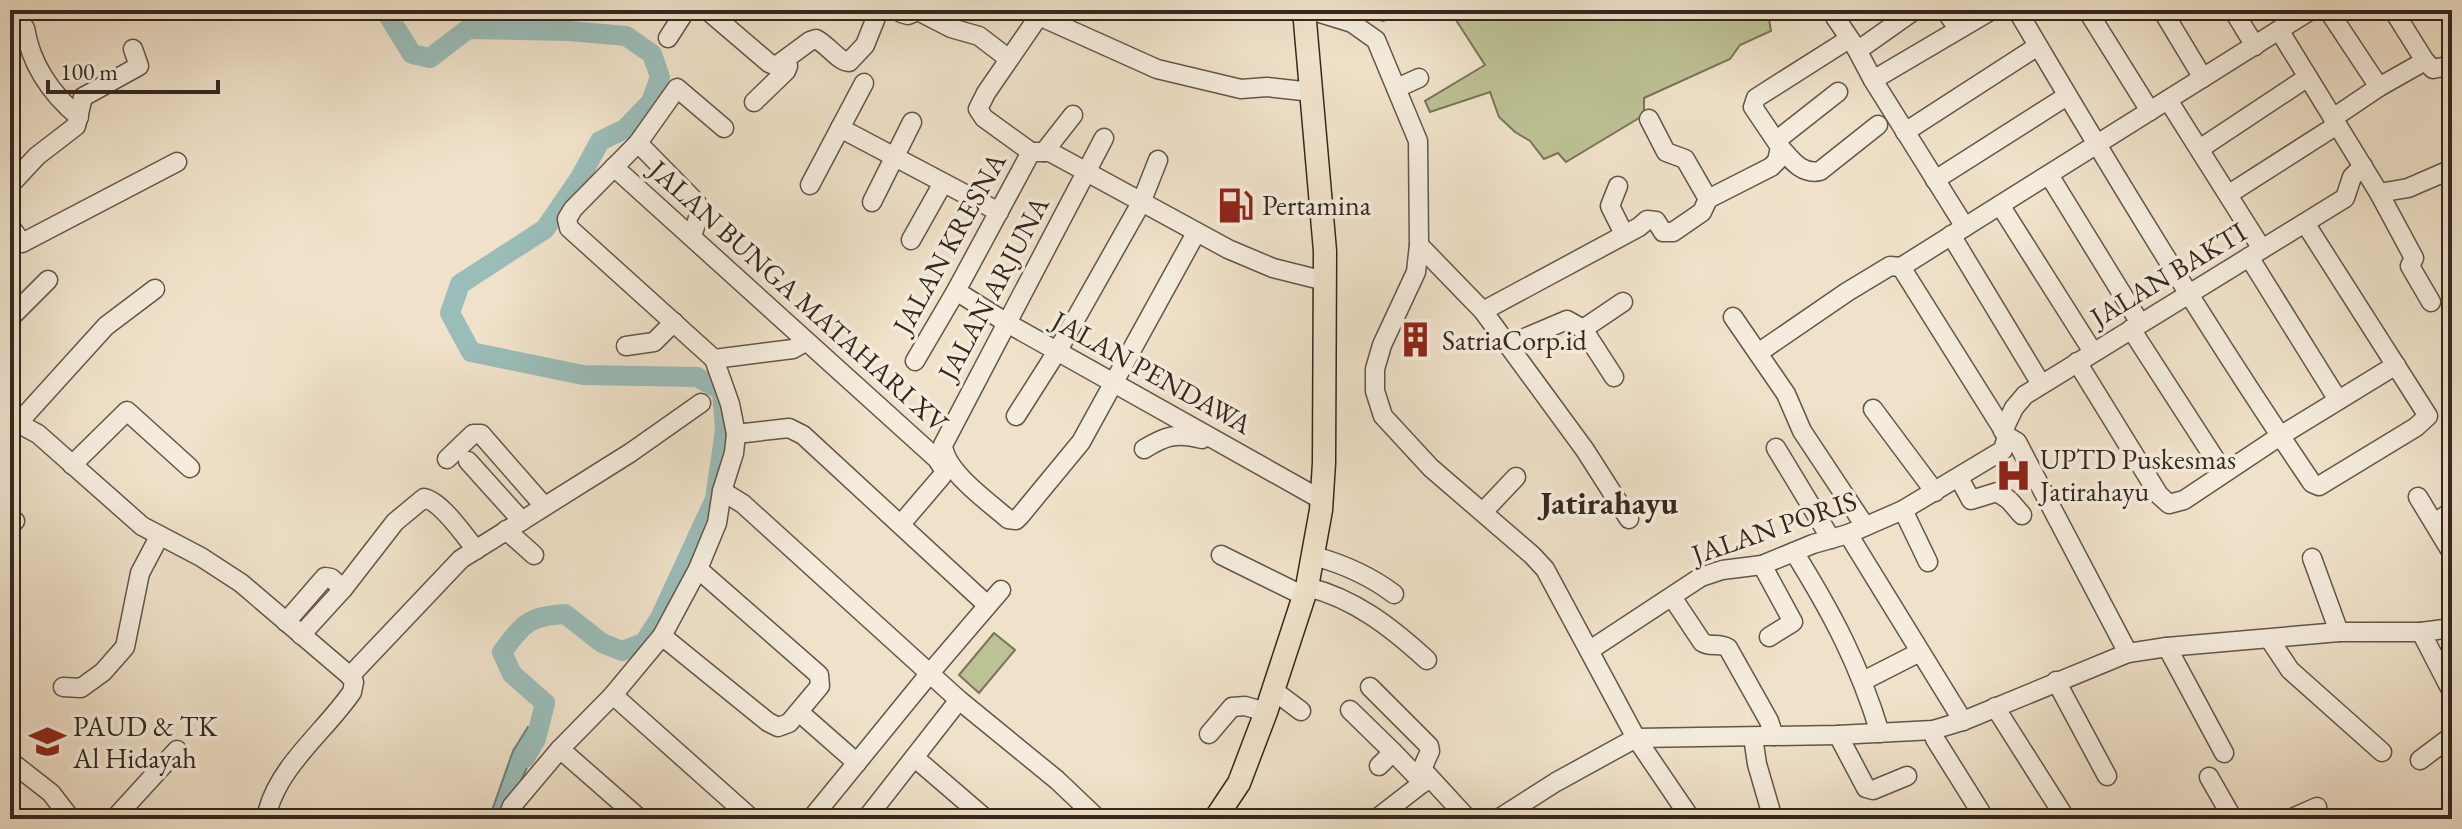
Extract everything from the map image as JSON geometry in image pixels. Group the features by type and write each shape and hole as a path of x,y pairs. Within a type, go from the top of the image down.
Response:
{"main road":[{"path":"1215,819 1239,783 1266,712 1305,592 1322,505 1324,224 1314,148 1309,14"}],"street":[{"path":"668,38 686,10"},
{"path":"707,10 776,66 816,39 831,48 840,60 849,62 865,45 874,12"},
{"path":"1836,10 1835,17 1935,180 1958,231 2041,384"},
{"path":"1878,125 1814,173 1803,170 1778,143 1753,107 1756,98 1852,44 1864,46 1915,10"},
{"path":"1873,80 1992,10"},
{"path":"2017,10 2188,294 2312,483 2324,484 2416,427 2428,416 2305,223"},
{"path":"2087,10 2150,111"},
{"path":"2162,10 2203,78"},
{"path":"2233,10 2255,46"},
{"path":"2328,10 2379,87"},
{"path":"2393,10 2433,69 2452,65"},
{"path":"901,13 908,15 918,11 951,28 979,36 1009,59"},
{"path":"1758,353 1858,285 1890,266 1901,267 2255,46 2303,12"},
{"path":"1312,92 1267,87 1241,89 1157,69 1041,13 978,109 984,118 1037,152 1050,152 1196,233 1258,263 1325,281"},
{"path":"1309,14 1352,23 1376,40 1418,141 1419,245 1416,272 1382,345 1375,369 1375,391 1383,416 1401,438 1545,569 1636,738 1691,819"},
{"path":"25,28 29,51 42,76 53,93 79,117"},
{"path":"2279,30 2379,193 2414,258 2410,266 2431,302"},
{"path":"1905,132 2038,46"},
{"path":"10,185 37,156 72,131 79,117 80,104 88,93 139,66 133,49"},
{"path":"754,102 786,71 788,66 784,58"},
{"path":"2229,194 2379,87 2425,61"},
{"path":"2201,148 2308,77"},
{"path":"1397,88 1419,78"},
{"path":"810,185 864,83"},
{"path":"527,819 510,813 560,749 613,695 662,636 698,569 717,523 736,434 730,404 714,359 569,228 567,219 573,209 638,143 677,88 724,128"},
{"path":"1483,311 1650,219 1656,221 1663,232 1673,232 1702,212 1708,199 1771,167 1777,161 1778,143 1838,92"},
{"path":"1935,180 2067,96"},
{"path":"2168,100 2229,194 2256,253 2338,400"},
{"name":"JALAN KRESNA","path":"915,361 999,212 1037,152 1073,115"},
{"path":"1649,119 1666,152 1685,159 1708,199"},
{"path":"872,202 912,122"},
{"path":"840,128 999,212"},
{"name":"JALAN ARJUNA","path":"947,468 943,445 946,435 1104,138"},
{"path":"638,143 697,203 700,212 692,236"},
{"path":"1016,416 1058,350 1141,203 1158,160"},
{"path":"10,226 22,243 177,162"},
{"name":"JALAN BAKTI","path":"2005,434 2014,408 2025,395 2345,198 2352,177 2363,166"},
{"name":"JALAN BUNGA MATAHARI XV","path":"614,167 947,468 1012,520 1020,516 1081,442 1113,382"},
{"path":"2379,193 2408,188 2452,169"},
{"path":"2049,175 2224,473"},
{"path":"911,240 943,183"},
{"path":"1618,186 1610,206 1624,234"},
{"path":"2000,205 2159,495 2169,504 2184,500 2280,436 2396,365"},
{"path":"1113,382 1196,233"},
{"path":"1419,245 1483,311 1585,450 1629,519"},
{"path":"1901,267 2005,434 2017,442 2128,653"},
{"path":"10,318 48,280"},
{"path":"155,289 106,326 14,420 38,434 129,516 159,537 218,567 354,682 352,692 296,761 271,811"},
{"name":"JALAN PENDAWA","path":"956,291 1322,505"},
{"path":"1583,329 1623,302"},
{"path":"1733,317 1786,394 1848,533 1963,721"},
{"path":"1508,345 1567,320 1583,329 1614,377"},
{"path":"626,346 654,342 674,322"},
{"path":"714,359 793,349 805,342"},
{"path":"350,676 449,569 630,453 701,403"},
{"path":"1873,409 1935,492"},
{"path":"72,465 127,411 190,468"},
{"path":"736,434 783,428 797,431 901,524 986,607"},
{"path":"447,459 473,434 481,434 544,506"},
{"path":"1144,449 1175,434 1202,439 1322,505"},
{"name":"JALAN PORIS","path":"1590,650 1712,572 1762,565 1903,510 2003,450 2005,434"},
{"path":"1776,448 1848,533"},
{"path":"468,461 534,555"},
{"path":"901,524 947,468"},
{"path":"1483,512 1516,477"},
{"path":"1959,478 1971,500 1997,492 2022,515"},
{"path":"722,491 752,512 959,700 1057,780 1098,819"},
{"path":"2418,497 2452,553"},
{"path":"301,635 343,589 395,522 424,498 431,499 439,507 476,550"},
{"path":"1903,510 1928,562"},
{"path":"2435,523 2452,511"},
{"path":"717,523 735,514 752,512"},
{"path":"63,687 81,688 103,672 125,647 140,573 159,537"},
{"path":"1794,552 1843,633 1880,733"},
{"path":"1221,555 1305,592 1324,591 1372,615 1427,660"},
{"path":"1314,556 1348,567 1394,594"},
{"path":"2312,558 2339,632"},
{"path":"1762,565 1792,619 1791,624 1769,637"},
{"path":"662,636 774,725 782,727 789,723 820,686 819,675 698,569"},
{"path":"286,622 325,577 331,578 343,589"},
{"path":"811,819 1001,590"},
{"path":"1672,597 1702,642 1728,648 1769,721 1774,736"},
{"path":"1498,819 1556,782 1636,738 1838,735 1933,730 1963,721 2128,653 2339,632 2421,632 2452,628"},
{"path":"2421,632 2452,692"},
{"path":"2270,640 2290,670 2382,752"},
{"path":"2167,647 2224,753"},
{"path":"1863,681 1920,652"},
{"path":"2056,681 2107,776"},
{"path":"1370,687 1429,746 1430,751 1422,769 1426,780"},
{"path":"1273,690 1301,711"},
{"path":"613,695 752,819"},
{"path":"877,815 959,700"},
{"path":"1209,734 1232,707 1245,706 1266,712"},
{"path":"1995,707 2066,819"},
{"path":"1350,710 1386,759 1426,780 1468,819"},
{"path":"799,712 857,763"},
{"path":"1933,730 1935,739 1985,819"},
{"path":"1838,735 1866,788 1873,790 1907,776"},
{"path":"2420,760 2452,736"},
{"path":"1753,737 1757,764 1773,819"},
{"path":"560,749 640,819"},
{"path":"114,819 177,750"},
{"path":"915,758 986,819"},
{"path":"10,761 62,806"},
{"path":"2209,777 2233,819"},
{"path":"1376,819 1426,780"},
{"path":"2290,819 2317,807"}],"green space":[{"path":"1356,10 1417,10 1383,21 1357,13"},
{"path":"1430,10 1784,10 1769,19 1771,31 1740,45 1730,59 1644,98 1644,115 1566,162 1558,153 1544,159 1530,141 1499,117 1490,92 1430,112 1425,101 1485,65 1454,17"},
{"path":"994,633 1015,650 979,693 959,675"}],"water":[{"path":"528,727 541,736 504,819 489,819 513,751"}],"waterway":[{"path":"390,10 389,17 412,54 430,58 468,29 569,31 626,36 652,54 660,77 651,102 625,129 600,141 580,178 545,229 460,284 450,313 471,352 583,375 697,377 722,391 725,430 715,499 660,618 644,643 622,651 602,643 565,614 528,623 502,652 512,674 545,703 536,739 525,758"}],"place":[{"name":"Pertamina","path":"1236,205"},
{"name":"SatriaCorp.id","path":"1416,340"},
{"name":"UPTD Puskesmas Jatirahayu","path":"2014,475"},
{"name":"PAUD & TK Al Hidayah","path":"47,742"}],"district":[{"name":"Jatirahayu","path":"1609,503"}]}
